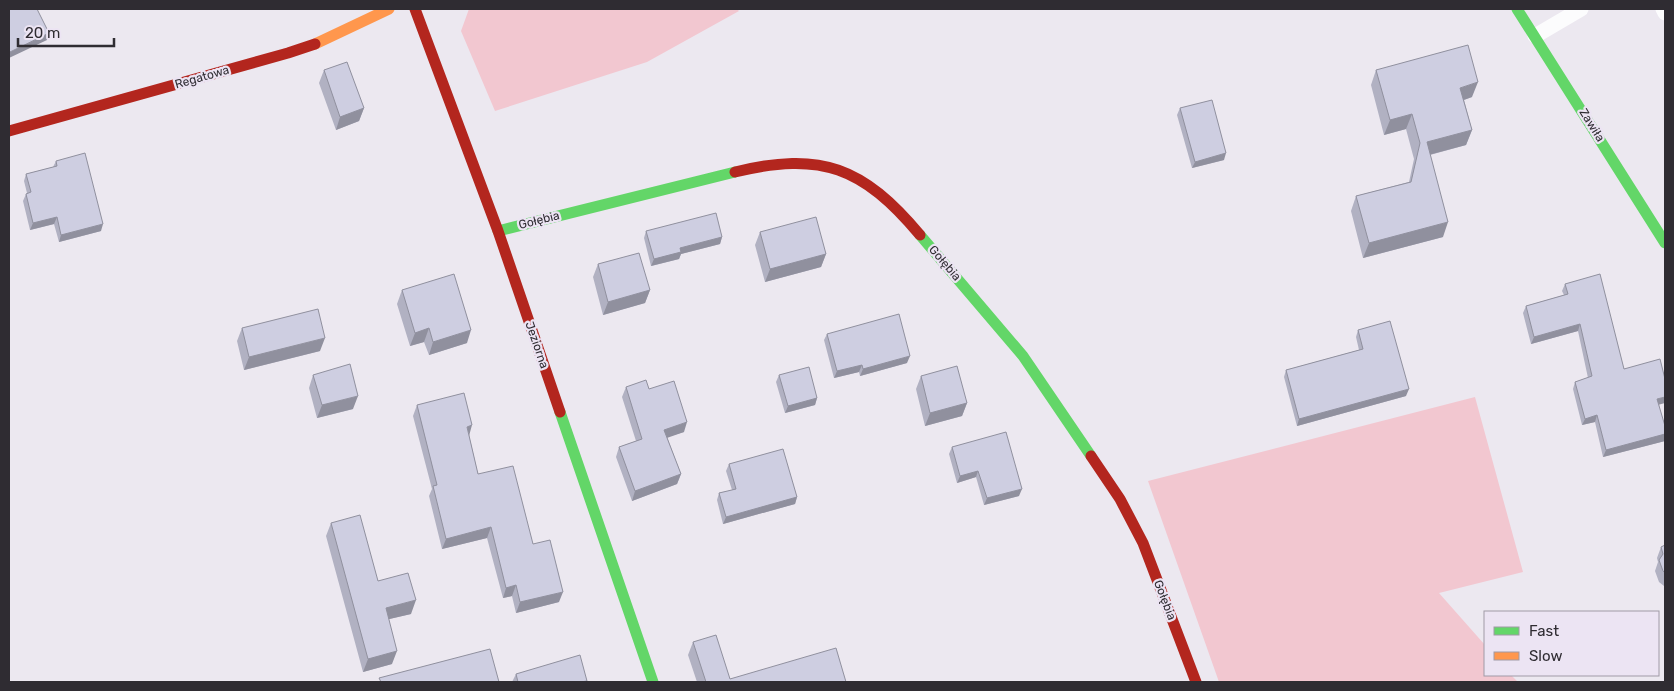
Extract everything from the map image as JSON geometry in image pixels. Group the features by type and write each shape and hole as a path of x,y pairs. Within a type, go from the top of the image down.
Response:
{"street":[{"name":"Regatowa","path":"9,131 288,53 330,38 389,9"},
{"name":"Jeziorna","path":"415,9 498,231 654,682"},
{"name":"Zawiła","path":"1517,9 1536,36 1665,243"},
{"name":"Gołębia","path":"498,231 767,164 806,162 836,168 878,192 901,212 1023,356 1114,491 1143,543 1196,682"}],"lane":[{"path":"1536,36 1581,9"},
{"path":"1663,9 1665,13"}],"shaded area":[{"path":"469,9 737,9 739,11 647,62 495,111 461,31"},
{"path":"1475,397 1523,572 1439,593 1484,644 1484,676 1512,676 1518,682 1219,682 1148,481"}],"building":[{"path":"9,9 37,9 49,33 10,52"},
{"path":"1468,45 1478,82 1460,88 1472,130 1427,142 1448,222 1369,243 1356,196 1411,182 1420,143 1412,114 1390,120 1376,70"},
{"path":"347,62 364,108 340,117 324,70"},
{"path":"1212,100 1226,153 1195,162 1180,108"},
{"path":"85,153 103,224 61,235 57,217 33,223 26,194 31,192 26,174 57,166 56,161"},
{"path":"716,213 722,237 680,248 681,252 654,259 646,231"},
{"path":"816,217 826,254 770,269 760,232"},
{"path":"639,253 650,290 608,302 598,264"},
{"path":"454,274 471,330 433,342 429,328 415,333 402,290"},
{"path":"1600,274 1624,369 1660,359 1665,379 1665,397 1657,399 1665,426 1665,434 1606,450 1597,415 1585,419 1575,382 1592,376 1580,324 1534,337 1526,306 1568,294 1565,284"},
{"path":"318,309 325,338 249,357 242,328"},
{"path":"899,314 910,356 863,369 862,365 837,371 827,334"},
{"path":"1390,321 1409,389 1299,419 1286,370 1363,349 1358,330"},
{"path":"350,364 358,396 322,405 313,375"},
{"path":"957,366 967,403 930,413 921,376"},
{"path":"809,367 817,398 788,406 779,375"},
{"path":"646,380 649,389 674,381 687,422 664,430 681,474 635,491 619,447 642,439 626,387"},
{"path":"464,393 472,425 467,427 478,474 513,466 533,544 550,540 563,592 520,602 516,585 506,588 491,527 446,539 433,486 437,485 417,405"},
{"path":"1006,432 1022,489 987,498 978,471 960,476 952,447"},
{"path":"783,449 797,497 726,517 719,493 736,489 729,464"},
{"path":"360,515 378,581 408,573 416,600 386,608 397,651 368,659 331,523"},
{"path":"1665,545 1665,573 1659,560 1663,554 1661,547"},
{"path":"716,635 730,679 836,648 846,682 706,682 693,642"},
{"path":"490,649 499,682 381,682 379,678"},
{"path":"580,655 587,681 518,682 516,674"}],"traffic: fast":[{"path":"1517,9 1665,243"},
{"path":"498,231 735,172"},
{"path":"920,235 1023,356 1091,456"},
{"path":"560,412 653,682"}],"traffic: slow":[{"path":"315,44 389,9"}],"traffic: jam":[{"path":"415,9 498,231 560,412"},
{"path":"9,131 315,44"},
{"path":"735,172 792,163 816,165 838,170 859,180 879,194 920,235"},
{"path":"1091,456 1120,499 1143,543 1196,682"}]}
